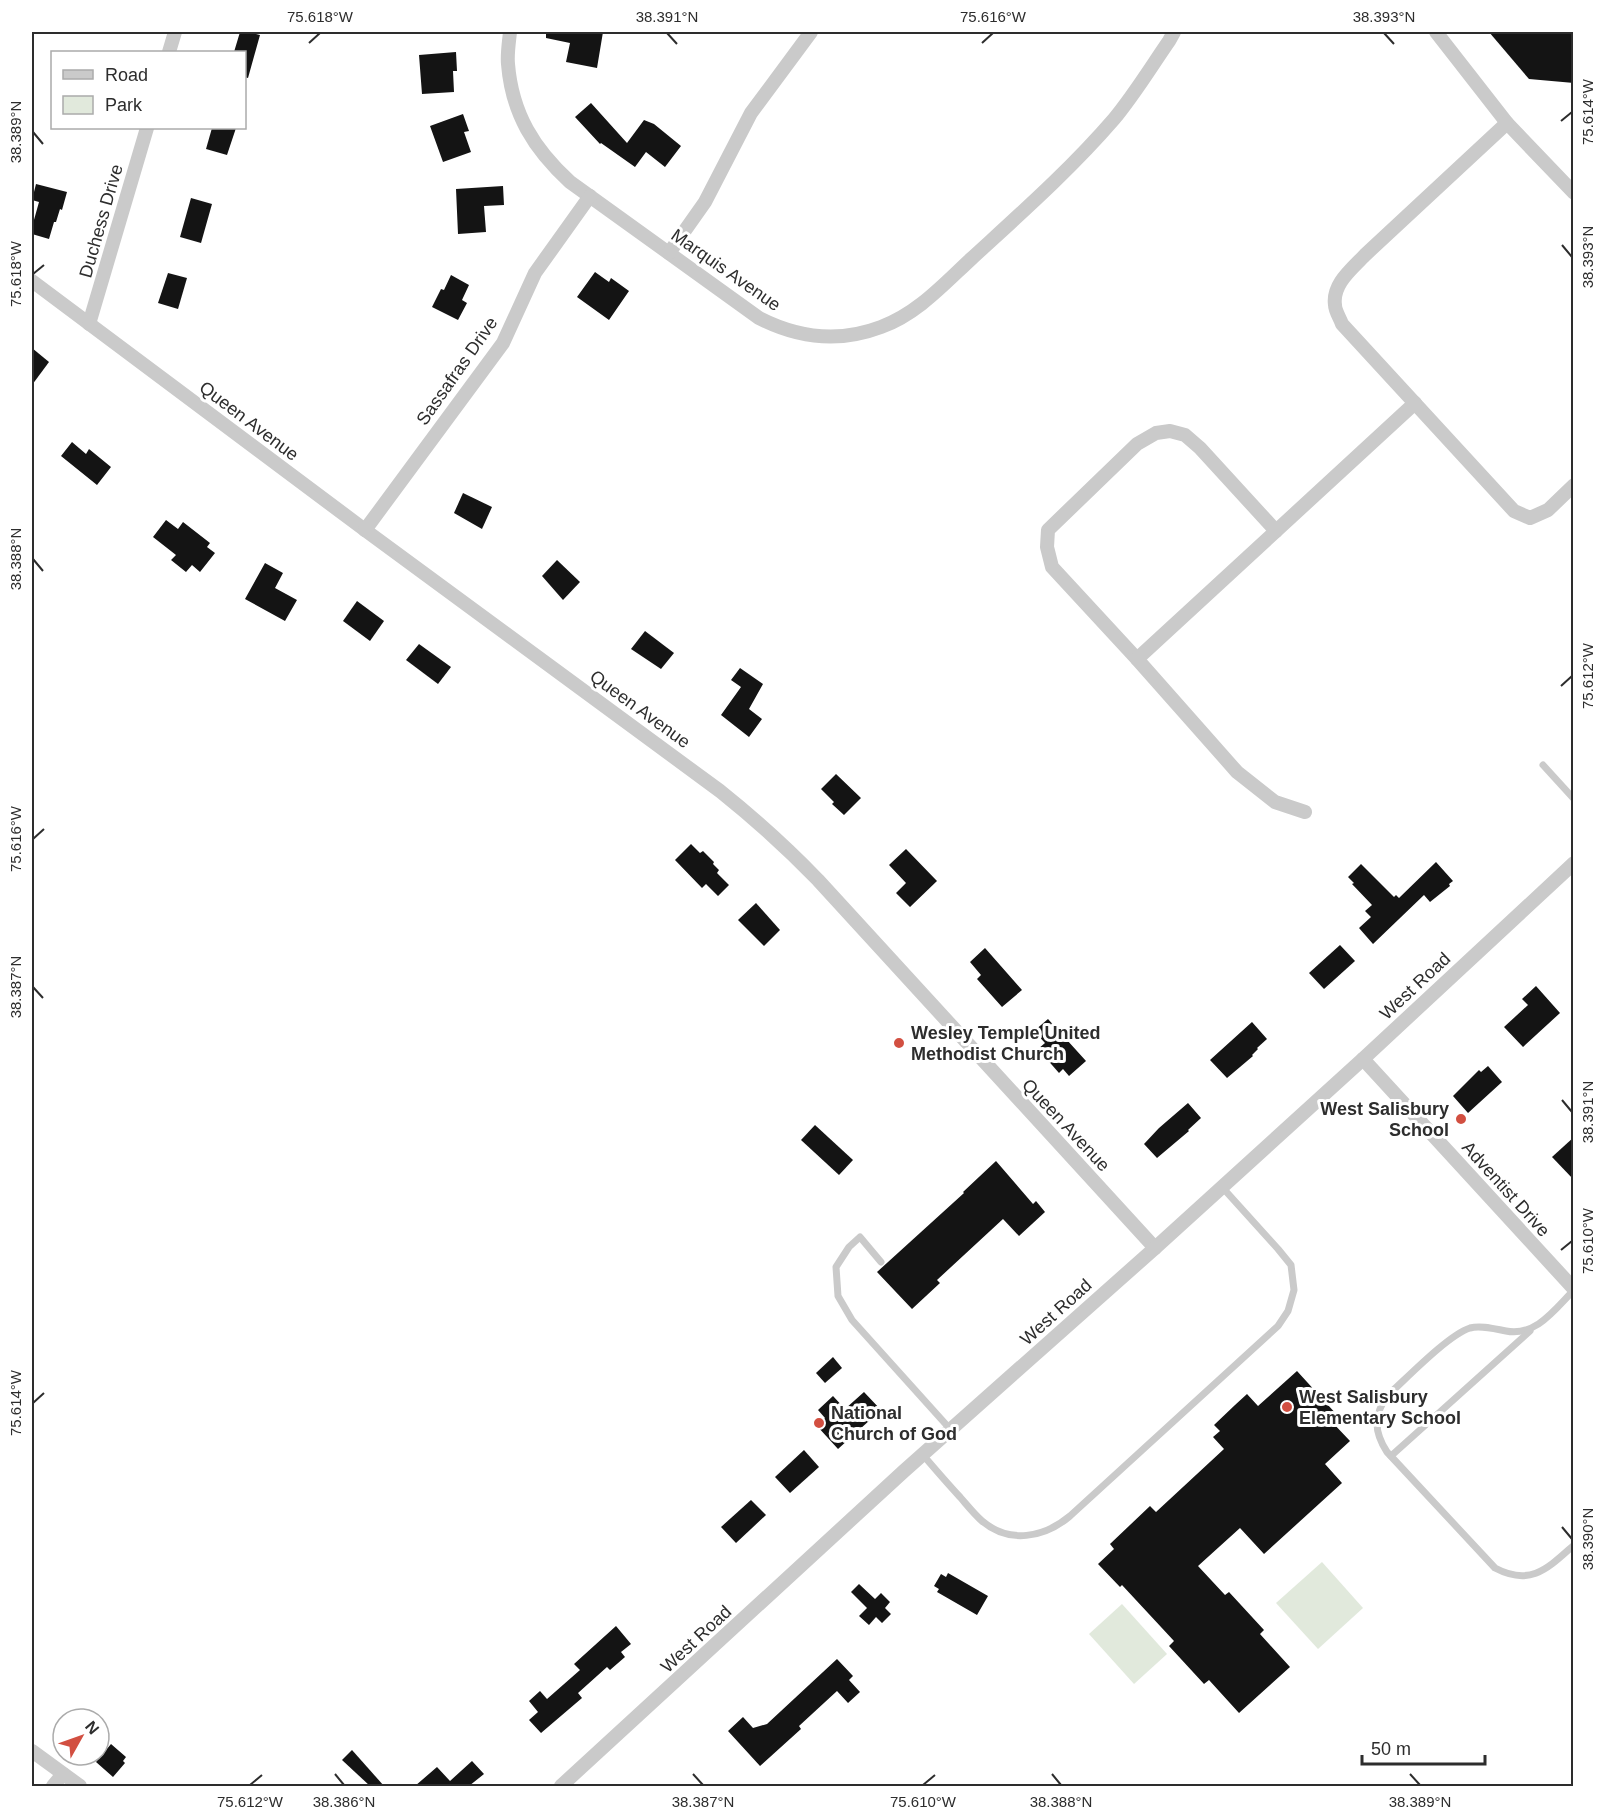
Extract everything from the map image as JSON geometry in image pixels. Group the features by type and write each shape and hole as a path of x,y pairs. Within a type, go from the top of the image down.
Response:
{"street":[{"path":"169,51 175,32"},
{"name":"Marquis Avenue","path":"510,32 508,62 511,88 520,116 535,144 550,163 570,182 759,318 784,329 811,336 829,337 848,336 884,327 930,297 1067,170 1116,117 1174,32"},
{"path":"669,253 705,201 751,113 811,32"},
{"path":"1436,32 1507,123 1574,193"},
{"path":"1507,123 1345,276 1336,291 1335,307 1342,324 1514,511 1530,518 1548,510 1574,485"},
{"name":"Duchess Drive","path":"89,324 147,129"},
{"name":"Sassafras Drive","path":"365,530 503,343 536,273 590,196"},
{"name":"Queen Avenue","path":"32,281 720,791 765,827 811,873 1155,1248"},
{"path":"1137,659 1415,403"},
{"path":"1276,531 1200,448 1185,435 1170,430 1156,433 1137,444 1048,530 1047,547 1052,567 1237,772 1275,802 1305,812"},
{"name":"West Road","path":"561,1786 922,1455 1364,1059 1574,863"},
{"name":"Adventist Drive","path":"1364,1059 1574,1290"},
{"path":"32,1751 80,1786"},
{"path":"53,1786 63,1774"}],"lane":[{"path":"1543,765 1574,799"},
{"path":"922,1455 982,1521 1005,1534 1025,1536 1038,1534 1048,1531 1070,1516 1278,1326 1288,1311 1294,1290 1290,1265 1222,1187"},
{"path":"881,1262 860,1237 849,1247 836,1267 838,1296 852,1320 951,1430"},
{"path":"1391,1456 1574,1290"},
{"path":"1532,1329 1512,1333 1472,1327 1462,1331 1388,1395 1381,1404 1376,1425 1377,1433 1391,1456 1488,1562 1506,1574 1526,1576 1536,1574 1546,1569 1574,1545"}],"green space":[{"path":"1322,1562 1363,1608 1318,1649 1276,1603"},
{"path":"1122,1604 1167,1654 1134,1684 1089,1634"}],"building":[{"path":"240,32 260,35 248,78 246,78 246,51 234,51"},
{"path":"546,32 603,32 597,68 566,62 570,43 546,38"},
{"path":"1489,32 1574,34 1574,83 1529,79"},
{"path":"456,52 457,71 453,71 454,92 422,94 419,55"},
{"path":"591,103 627,143 644,120 654,124 681,146 665,167 646,152 635,167 600,144 575,117"},
{"path":"463,114 469,131 464,132 471,152 443,162 430,126"},
{"path":"212,129 236,129 227,155 206,149"},
{"path":"36,184 67,192 49,239 32,234 39,202 32,200"},
{"path":"503,186 504,205 484,206 486,232 458,234 456,189"},
{"path":"191,198 212,204 201,243 180,237"},
{"path":"595,272 609,282 611,278 629,291 609,320 577,297"},
{"path":"168,273 187,278 178,309 158,303"},
{"path":"451,275 469,285 462,300 467,303 458,320 432,307"},
{"path":"32,348 49,362 32,385"},
{"path":"72,442 86,454 89,449 111,467 97,485 61,456"},
{"path":"463,493 492,507 482,529 454,513"},
{"path":"166,520 178,529 183,522 210,543 207,547 215,553 200,572 192,565 186,572 171,560 176,555 153,537"},
{"path":"557,560 580,582 563,600 542,576"},
{"path":"265,563 283,573 275,588 297,600 285,621 245,599"},
{"path":"357,601 384,621 370,641 343,621"},
{"path":"645,631 674,653 661,669 631,649"},
{"path":"419,644 451,667 438,684 406,660"},
{"path":"740,668 763,684 749,709 762,719 749,737 721,715 741,687 731,680"},
{"path":"836,774 861,798 844,815 821,789"},
{"path":"691,844 700,853 703,851 714,862 713,864 719,870 717,873 729,885 718,896 706,884 702,888 675,860"},
{"path":"906,849 937,881 910,907 896,893 906,883 889,865"},
{"path":"1436,862 1453,881 1449,884 1450,886 1430,902 1424,895 1373,944 1359,928 1371,917 1365,911 1372,905 1348,877 1361,864 1394,897 1396,895 1399,898"},
{"path":"756,903 780,930 764,946 738,920"},
{"path":"1340,945 1355,961 1324,989 1309,973"},
{"path":"985,948 1022,990 1002,1007 977,979 981,975 970,962"},
{"path":"1536,986 1560,1013 1523,1047 1504,1027 1528,1005 1522,999"},
{"path":"1048,1019 1086,1061 1069,1076 1063,1069 1059,1073 1038,1049 1045,1043 1034,1031"},
{"path":"1252,1022 1267,1039 1257,1048 1253,1056 1227,1078 1210,1060"},
{"path":"1488,1066 1502,1082 1468,1113 1453,1096 1479,1070 1481,1072"},
{"path":"1188,1103 1201,1118 1157,1158 1144,1144"},
{"path":"815,1125 853,1160 839,1175 801,1140"},
{"path":"1574,1137 1574,1180 1552,1157"},
{"path":"996,1161 1033,1204 1036,1201 1045,1212 1019,1236 1003,1219 937,1280 940,1283 912,1309 877,1272"},
{"path":"833,1357 842,1368 825,1383 816,1373"},
{"name":"West Salisbury Elementary School","path":"1297,1371 1338,1416 1332,1422 1350,1441 1325,1464 1342,1483 1264,1554 1240,1528 1198,1566 1225,1595 1229,1592 1264,1630 1260,1634 1290,1667 1239,1713 1209,1680 1204,1684 1169,1646 1174,1641 1122,1585 1120,1587 1098,1564 1114,1549 1110,1544 1150,1506 1156,1512 1224,1449 1213,1437 1220,1431 1214,1425 1247,1394 1258,1406"},
{"path":"864,1392 881,1410 838,1449 817,1426 825,1418 818,1410 833,1396 845,1409"},
{"path":"804,1450 819,1467 790,1493 775,1477"},
{"path":"751,1500 766,1515 736,1543 721,1527"},
{"path":"948,1573 988,1596 977,1615 937,1592 939,1589 934,1586 941,1574 946,1577"},
{"path":"859,1584 875,1599 881,1593 890,1602 885,1608 891,1614 882,1623 876,1617 869,1625 859,1616 867,1608 851,1592"},
{"path":"616,1626 631,1644 621,1652 625,1657 610,1670 607,1667 578,1693 582,1698 541,1733 529,1720 538,1712 529,1701 540,1691 547,1699 580,1670 574,1664"},
{"path":"837,1659 853,1676 849,1680 860,1692 848,1703 837,1691 799,1726 801,1729 760,1766 728,1731 743,1717 753,1728 767,1724"},
{"path":"111,1744 126,1757 123,1761 125,1763 113,1777 102,1767 111,1767"},
{"path":"352,1750 384,1786 370,1786 342,1760"},
{"path":"472,1761 484,1774 469,1786 415,1786 437,1767 450,1781"}],"place":[{"name":"Wesley Temple United Methodist Church","path":"899,1043"},
{"name":"West Salisbury School","path":"1461,1119"},
{"name":"West Salisbury Elementary School","path":"1287,1407"},
{"name":"National Church of God","path":"819,1423"}]}
